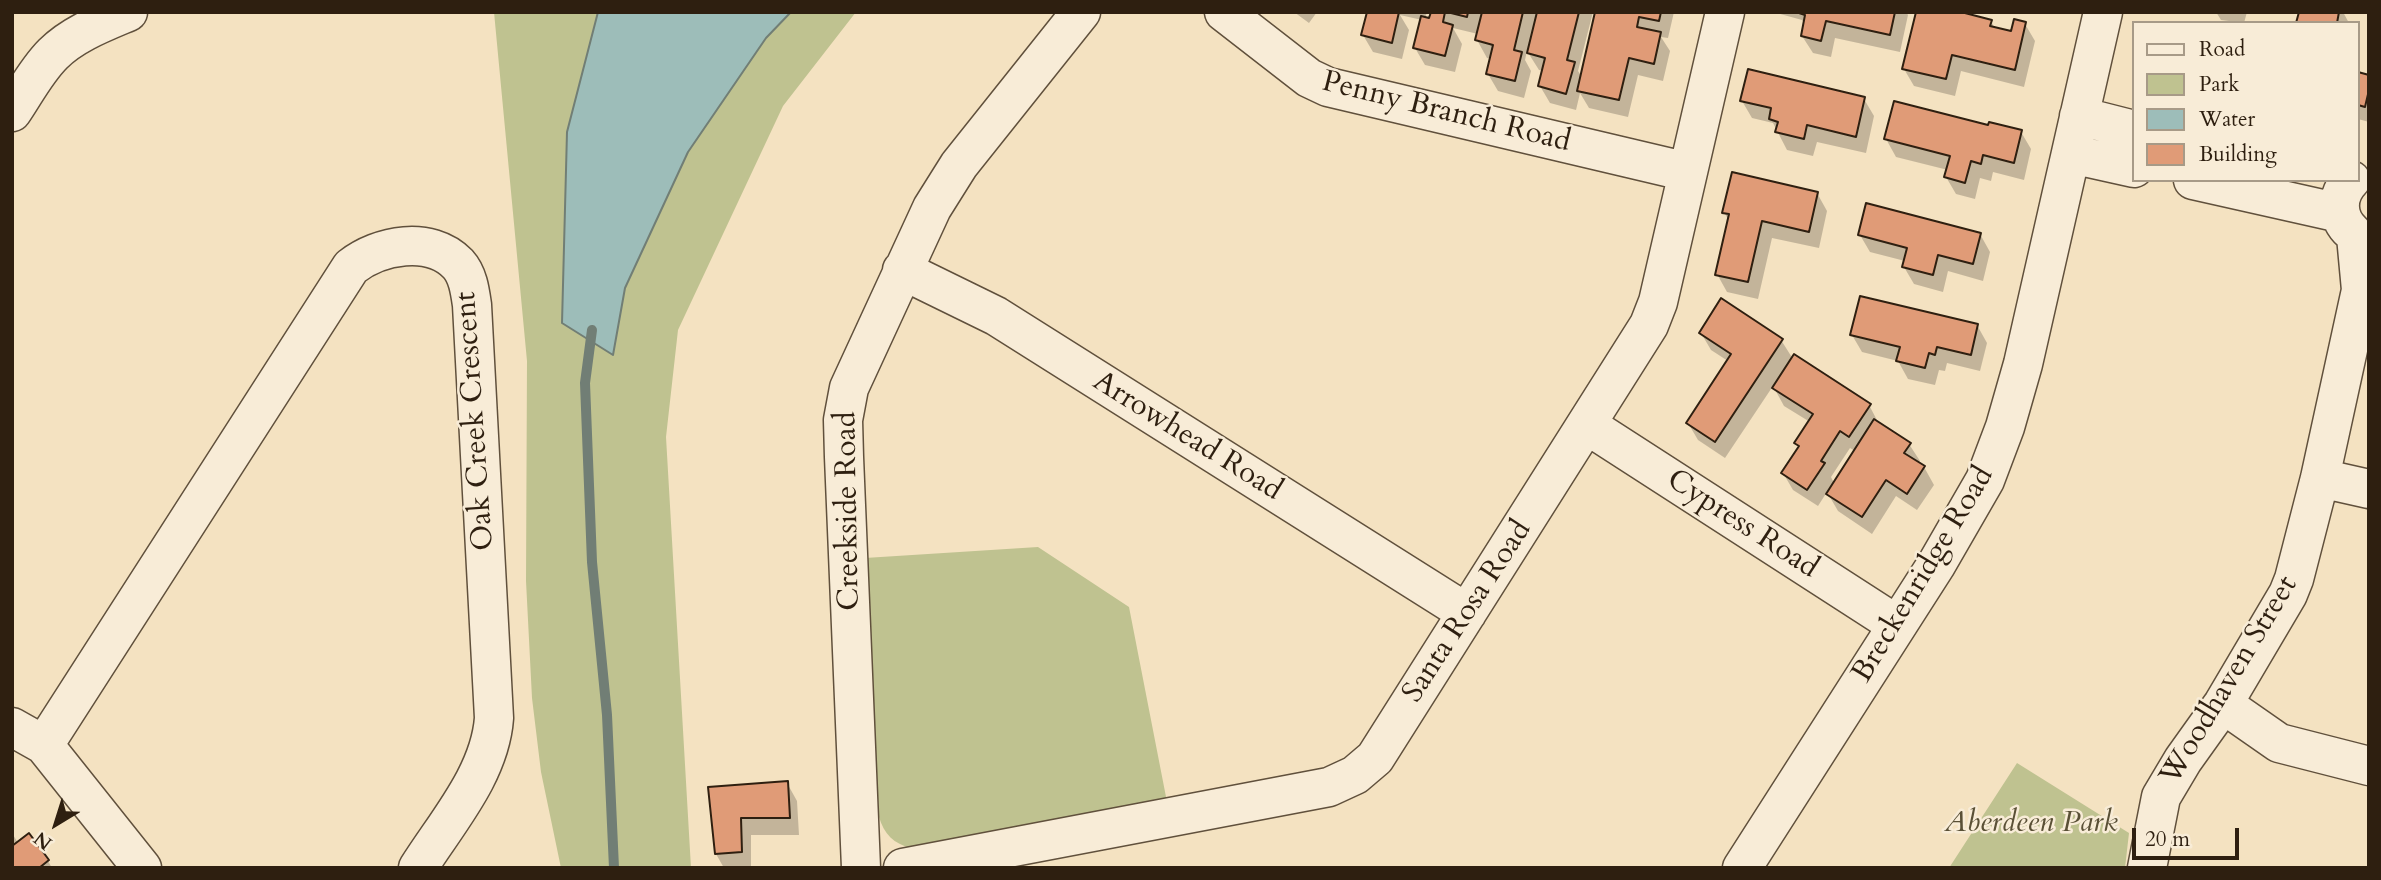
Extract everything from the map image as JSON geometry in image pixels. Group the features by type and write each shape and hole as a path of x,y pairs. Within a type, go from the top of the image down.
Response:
{"street":[{"path":"12,112 53,54 93,27 128,12"},
{"name":"Creekside Road","path":"861,868 843,420 845,402 855,372 932,208 959,165 1080,12"},
{"name":"Penny Branch Road","path":"1224,12 1303,74 1328,87 1688,172"},
{"name":"Santa Rosa Road","path":"903,868 1305,792 1345,780 1375,758 1638,346 1654,313 1725,12"},
{"name":"Breckenridge Road","path":"1742,868 1897,625 1985,480 2005,427 2023,365 2103,12"},
{"path":"2079,116 2132,129"},
{"path":"2071,154 2132,168"},
{"name":"Woodhaven Street","path":"2147,868 2161,797 2183,760 2223,704 2288,594 2294,579 2365,283 2355,192 2220,182"},
{"name":"Oak Creek Crescent","path":"28,736 351,267 373,253 391,247 436,250 458,264 465,275 472,305 494,718 492,736 481,767 418,868"},
{"name":"Arrowhead Road","path":"902,270 996,316 1467,613"},
{"name":"Cypress Road","path":"1587,425 1897,625"},
{"path":"2320,478 2369,489"},
{"path":"2223,704 2279,743 2369,766"},
{"path":"28,736 142,868"}],"green space":[{"path":"494,12 598,12 567,132 613,354 625,288 688,152 766,38 791,12 856,12 783,106 678,330 666,437 691,868 561,868 541,772 532,698 526,581 527,361"},
{"path":"1038,547 1129,607 1167,802 911,848 900,844 887,833 879,817 865,558"},
{"name":"Aberdeen Park","path":"2017,763 2129,833 2125,868 1949,868"}],"water":[{"path":"598,12 791,12 766,38 688,152 625,288 613,355 562,323 567,132"}],"building":[{"path":"1367,12 1399,12 1392,43 1361,35"},
{"path":"1431,12 1445,12 1443,22 1453,25 1445,56 1413,48 1421,16 1429,18"},
{"path":"1447,12 1468,12 1467,17"},
{"path":"1482,12 1523,12 1514,50 1522,52 1515,81 1486,74 1493,45 1475,40"},
{"path":"1537,12 1579,12 1567,60 1575,62 1566,94 1538,86 1545,58 1527,53"},
{"path":"1595,12 1661,12 1659,21 1639,17 1637,27 1661,32 1654,64 1629,58 1619,100 1577,91"},
{"path":"1796,12 1895,12 1890,35 1826,21 1821,41 1801,36 1805,15"},
{"path":"1916,12 1961,12 1992,20 1990,26 2011,31 2014,19 2026,22 2015,70 1952,55 1946,79 1902,69"},
{"path":"2299,12 2339,12 2337,21 2297,21"},
{"path":"1748,69 1865,97 1856,137 1807,125 1804,139 1775,132 1778,122 1769,119 1771,108 1740,101"},
{"path":"2360,73 2369,75 2365,107 2360,106"},
{"path":"1894,101 1988,125 1989,122 2022,130 2014,163 1983,155 1981,164 1971,161 1965,183 1944,177 1950,156 1884,139"},
{"path":"1732,172 1818,192 1809,232 1762,221 1748,282 1715,275 1729,214 1722,213"},
{"path":"1866,203 1981,233 1973,264 1938,255 1933,275 1902,267 1907,248 1858,235"},
{"path":"1860,296 1978,324 1971,355 1937,347 1935,355 1929,353 1925,368 1896,361 1900,347 1850,335"},
{"path":"1721,298 1783,339 1715,442 1686,423 1731,354 1699,333"},
{"path":"1794,354 1871,404 1849,437 1840,431 1821,461 1825,463 1807,490 1781,473 1799,446 1794,443 1813,414 1772,388"},
{"path":"1874,419 1911,443 1904,453 1925,466 1907,494 1886,480 1862,517 1826,494"},
{"path":"788,781 790,818 741,818 742,852 715,854 708,787"},
{"path":"29,833 49,860 39,868 12,868 12,846"}],"waterway":[{"path":"592,330 585,383 592,562 607,715 614,868"}]}
